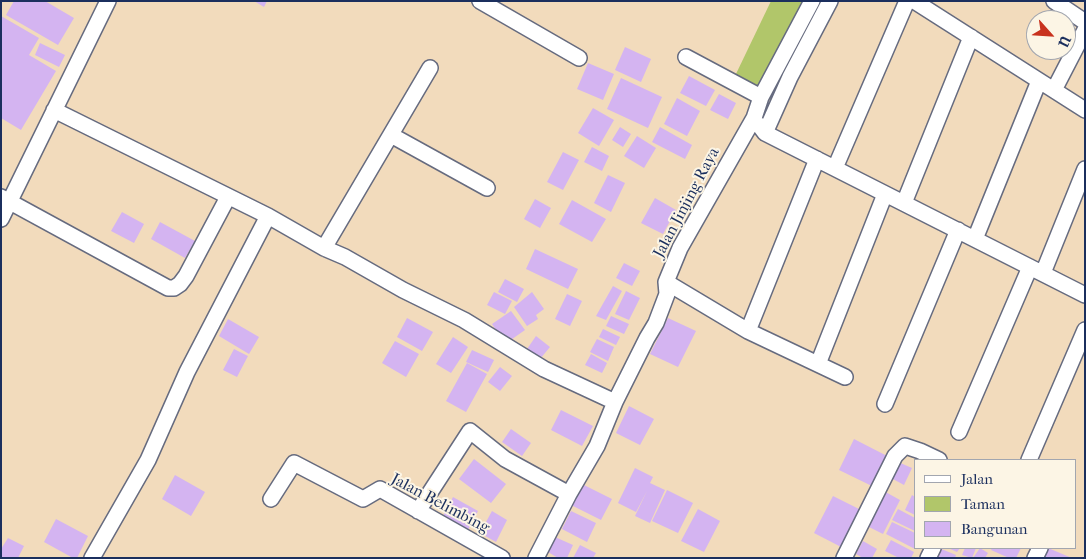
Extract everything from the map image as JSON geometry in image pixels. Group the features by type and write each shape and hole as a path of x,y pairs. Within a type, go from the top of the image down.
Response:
{"street":[{"path":"1,219 5,199 54,110 108,1"},
{"path":"480,1 579,58"},
{"name":"Jalan Jinjing Raya","path":"538,557 569,494 597,446 615,402 656,323 667,294 666,282 680,248 754,118 761,97 812,1"},
{"path":"765,133 790,77 830,1"},
{"path":"835,168 906,1"},
{"path":"914,1 1085,110"},
{"path":"1054,1 1085,22"},
{"path":"1054,90 1085,30"},
{"path":"904,203 971,37"},
{"path":"686,58 761,97"},
{"path":"324,248 430,68"},
{"path":"974,239 1039,81"},
{"path":"54,110 268,216 403,290 464,320 544,370 615,402"},
{"path":"754,118 765,133 1085,294"},
{"path":"391,135 487,188"},
{"path":"748,331 817,159"},
{"path":"959,432 1085,169"},
{"path":"818,364 886,194"},
{"path":"5,199 168,288 174,288 186,276 228,197"},
{"path":"92,558 148,460 187,372 268,216"},
{"path":"885,404 958,230"},
{"path":"666,282 748,331 845,377"},
{"path":"1029,459 1085,330"},
{"path":"418,511 470,431 505,459 569,494"},
{"path":"844,558 895,456 906,446 937,459"},
{"name":"Jalan Belimbing","path":"271,499 294,463 363,500 380,489 502,558"}],"green space":[{"path":"771,1 833,1 778,105 735,76"}],"building":[{"path":"14,1 45,1 74,18 58,45 6,15"},
{"path":"254,1 267,1 264,7"},
{"path":"1,16 39,38 29,55 56,71 21,130 1,118"},
{"path":"40,43 65,55 59,67 35,55"},
{"path":"625,47 651,59 641,82 615,70"},
{"path":"588,63 614,74 603,100 577,89"},
{"path":"689,76 715,90 706,106 680,93"},
{"path":"621,78 662,97 648,128 607,109"},
{"path":"719,94 736,103 728,119 710,110"},
{"path":"677,98 700,111 687,136 664,124"},
{"path":"593,108 614,120 599,146 578,133"},
{"path":"620,127 631,134 623,147 612,140"},
{"path":"660,127 692,145 685,159 652,142"},
{"path":"637,136 656,148 644,168 624,156"},
{"path":"592,147 609,156 602,171 584,162"},
{"path":"563,152 579,160 563,190 547,182"},
{"path":"608,175 625,183 611,212 594,203"},
{"path":"655,198 676,210 663,234 641,223"},
{"path":"535,199 551,208 540,228 524,219"},
{"path":"572,200 606,219 592,242 559,224"},
{"path":"122,212 144,224 134,243 111,231"},
{"path":"160,222 195,241 185,258 151,239"},
{"path":"535,249 578,269 568,289 526,269"},
{"path":"624,263 640,271 632,286 616,278"},
{"path":"505,279 524,289 517,302 498,292"},
{"path":"613,286 622,291 606,320 596,316"},
{"path":"626,291 640,298 629,320 615,314"},
{"path":"494,292 512,301 505,314 487,305"},
{"path":"532,292 544,309 536,315 538,319 527,326 514,307"},
{"path":"567,294 582,301 570,326 555,319"},
{"path":"511,311 525,330 505,344 492,324"},
{"path":"611,316 629,324 624,334 606,326"},
{"path":"407,318 433,332 422,351 397,337"},
{"path":"668,318 696,331 678,367 650,354"},
{"path":"228,319 259,337 249,354 219,336"},
{"path":"603,329 620,337 616,345 599,337"},
{"path":"536,336 550,347 540,359 527,349"},
{"path":"453,337 468,347 451,373 436,364"},
{"path":"597,339 614,347 608,361 590,352"},
{"path":"395,341 419,354 406,377 382,363"},
{"path":"234,349 248,356 237,377 223,370"},
{"path":"472,350 494,360 488,372 466,362"},
{"path":"591,354 607,363 602,373 585,365"},
{"path":"467,363 487,374 466,412 446,401"},
{"path":"500,367 512,376 500,391 488,382"},
{"path":"629,406 654,419 640,445 616,433"},
{"path":"561,410 593,426 582,446 551,430"},
{"path":"511,429 531,443 522,456 502,442"},
{"path":"854,439 891,458 876,488 839,470"},
{"path":"474,459 506,484 491,503 459,479"},
{"path":"898,462 912,468 904,485 891,478"},
{"path":"635,468 653,477 650,483 665,490 650,523 635,516 647,491 636,512 618,503"},
{"path":"175,475 205,492 191,516 162,499"},
{"path":"580,483 612,499 601,520 569,504"},
{"path":"667,490 693,503 678,533 652,521"},
{"path":"882,490 900,500 883,534 865,525"},
{"path":"912,495 914,496 914,514 905,510"},
{"path":"833,496 863,511 845,549 814,533"},
{"path":"453,497 478,511 468,530 443,516"},
{"path":"698,509 720,521 704,552 681,541"},
{"path":"898,509 914,517 914,531 892,520"},
{"path":"492,511 507,520 496,542 480,533"},
{"path":"571,511 596,523 587,542 562,529"},
{"path":"56,519 88,536 77,558 73,558 44,542"},
{"path":"892,522 914,533 914,548 886,534"},
{"path":"555,537 573,545 567,558 558,558 548,552"},
{"path":"8,538 24,546 18,558 1,558 1,549"},
{"path":"891,540 914,552 911,558 899,558 885,551"},
{"path":"863,541 877,549 872,558 863,558 856,554"},
{"path":"580,545 596,553 593,558 573,558"},
{"path":"939,549 956,555 955,558 936,558"},
{"path":"965,549 976,549 972,558 962,555"},
{"path":"979,549 988,553 985,558 973,558"},
{"path":"1020,549 1016,558 1009,558 991,550"},
{"path":"1046,549 1050,549 1072,558 1042,558"}]}
